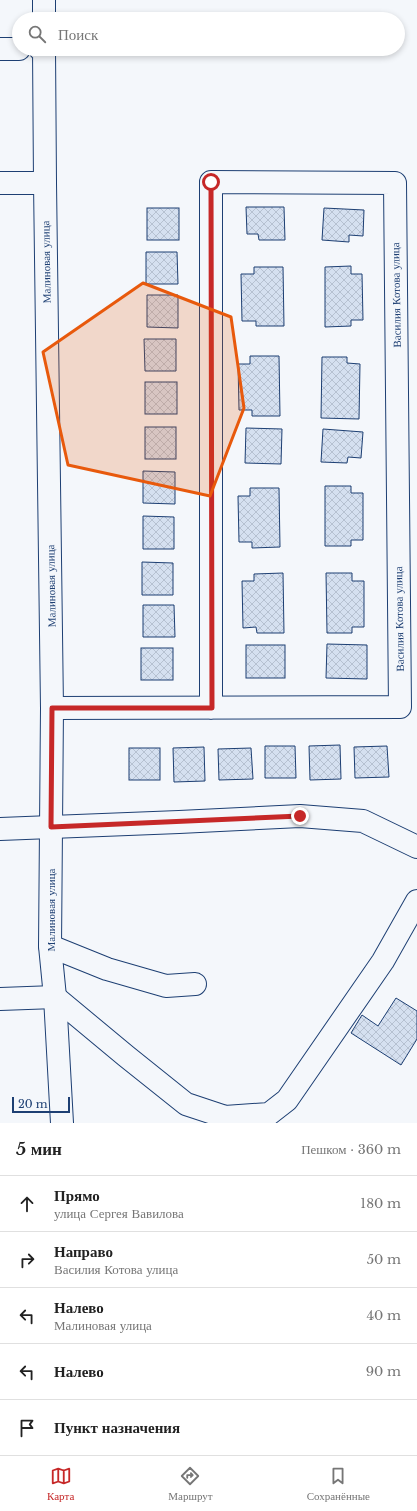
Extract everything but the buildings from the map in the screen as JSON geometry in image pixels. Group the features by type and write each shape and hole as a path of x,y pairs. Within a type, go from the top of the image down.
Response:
{"street":[{"path":"44,0 44,12"},
{"path":"0,48 12,49"},
{"name":"Малиновая улица","path":"44,56 52,708 50,946 55,997 62,1123"},
{"name":"Василия Котова улица","path":"52,708 212,708 400,707 395,183 211,182 212,708"},
{"path":"0,183 45,183"},
{"path":"0,829 300,816 363,821 417,847"},
{"path":"0,998 55,997 186,1104 225,1117 269,1114 287,1100 383,961 417,901"},
{"path":"50,946 106,969 166,986 195,984"}],"highlighted area":[{"path":"143,283 231,317 244,408 210,496 68,465 43,352"}],"route":[{"path":"211,182 212,708 52,708 51,827 300,816"}]}
